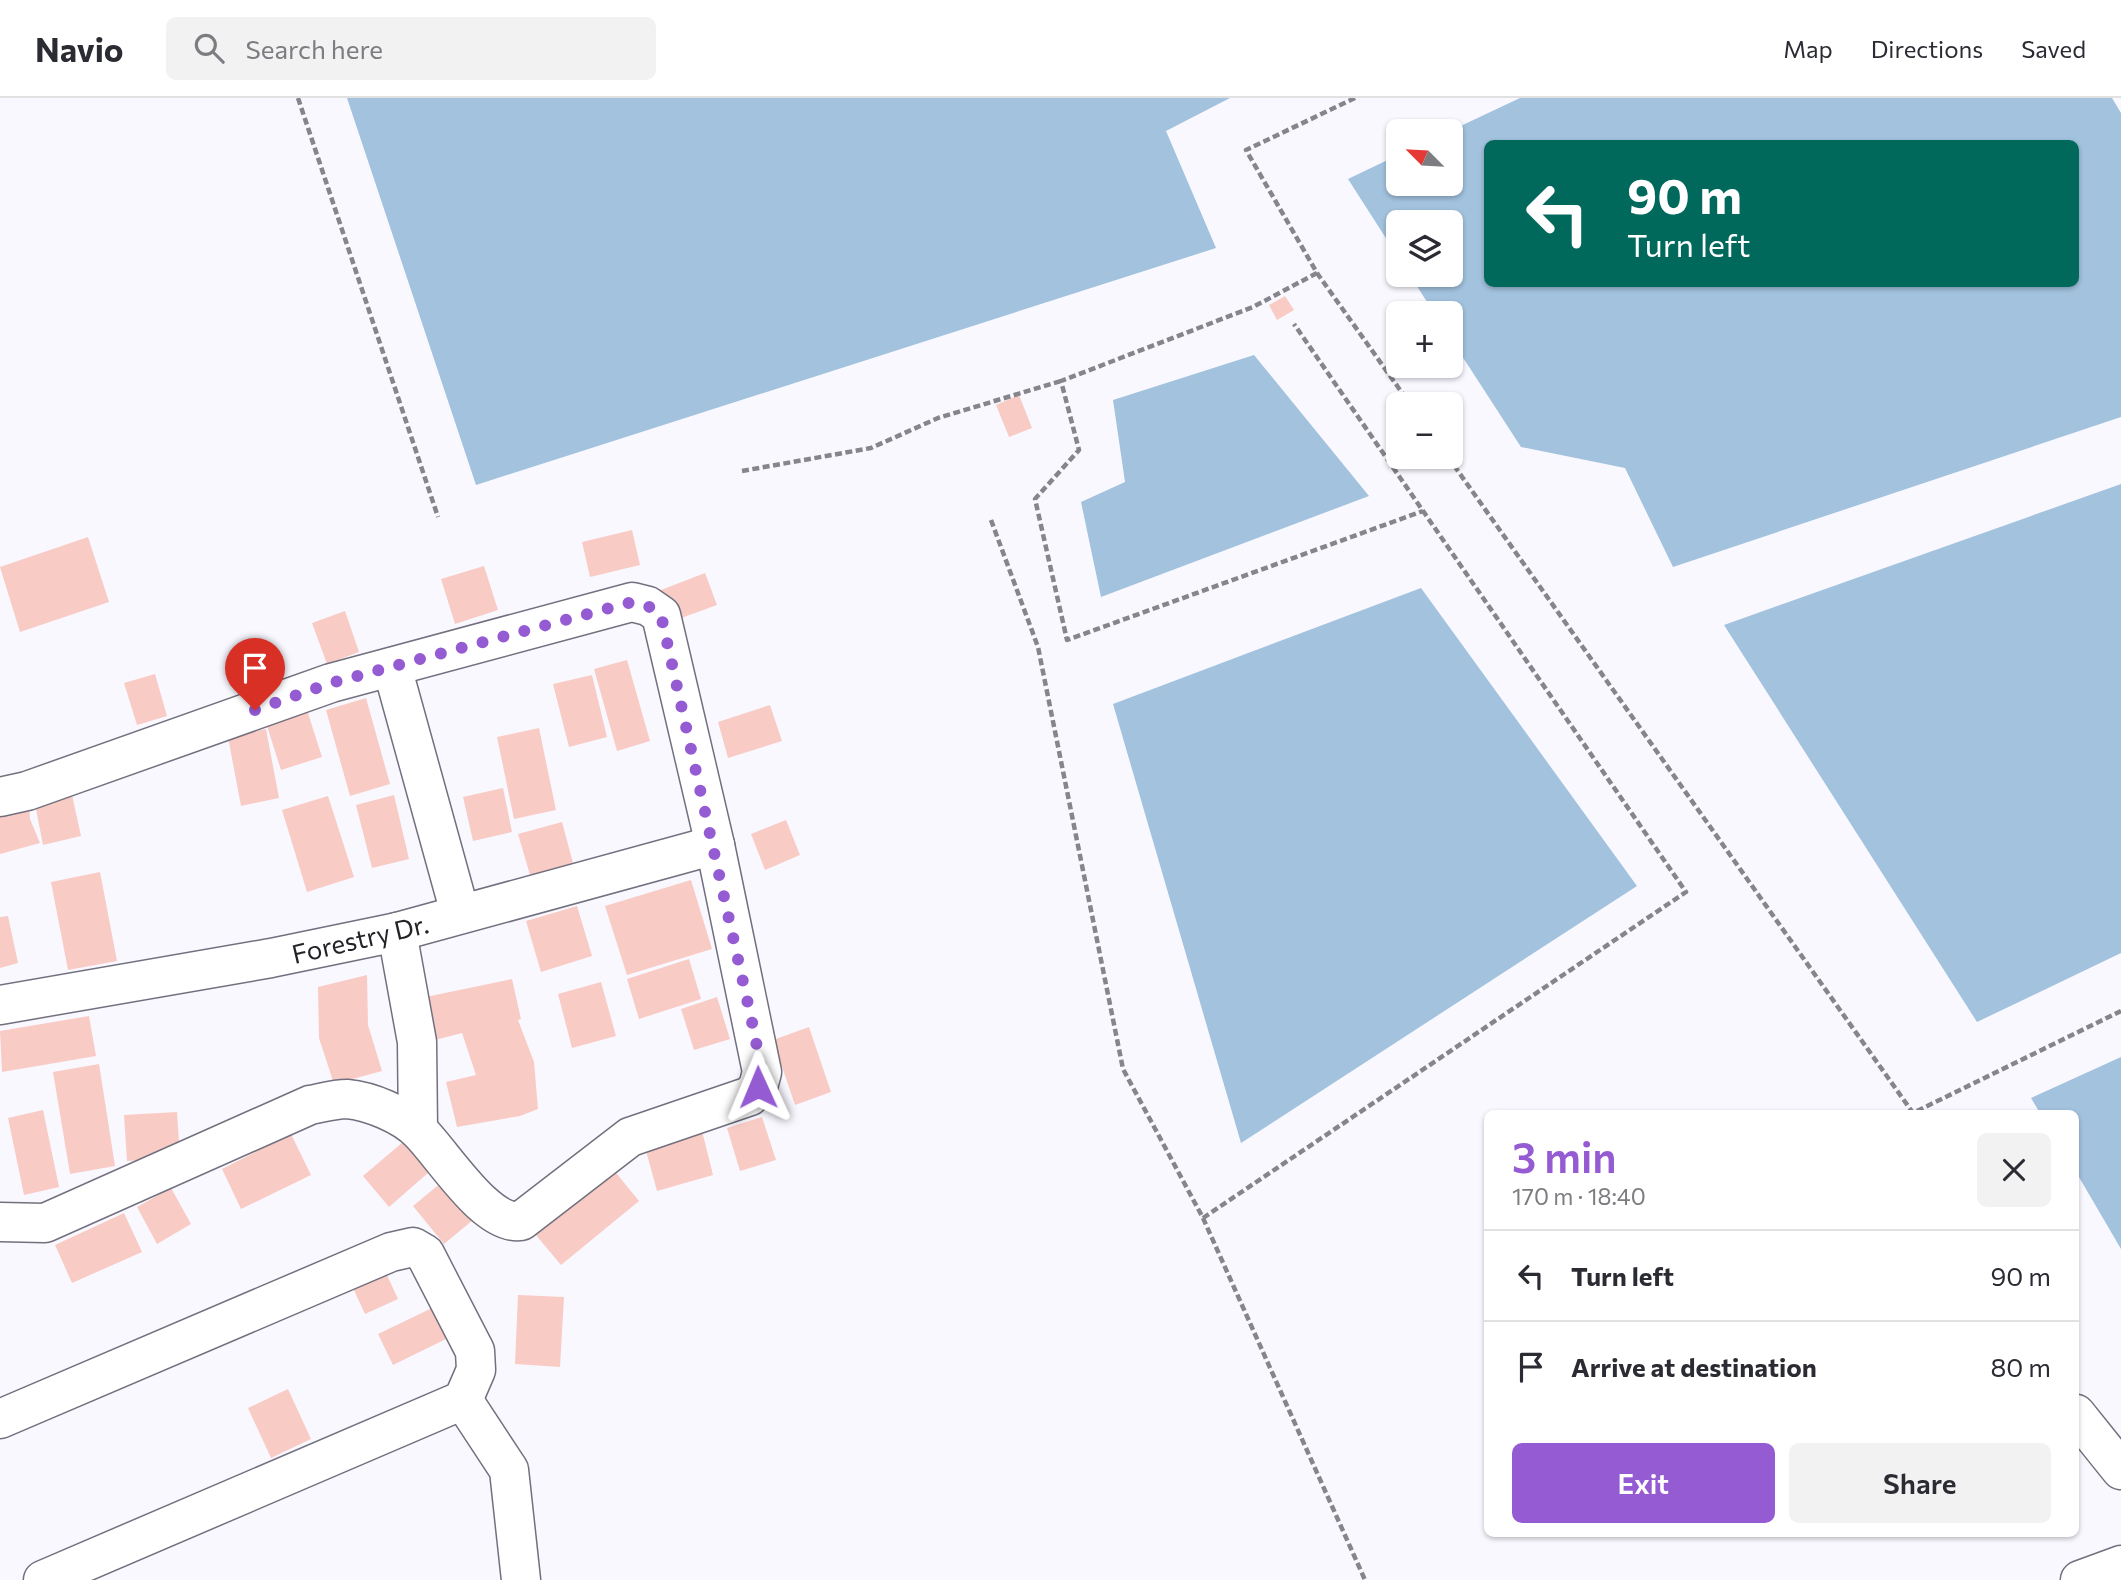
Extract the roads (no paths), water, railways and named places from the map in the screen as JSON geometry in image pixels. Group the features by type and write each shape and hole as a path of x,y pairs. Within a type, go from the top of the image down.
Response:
{"street":[{"path":"0,797 27,791 331,683 632,602 648,606 661,615 715,845 762,1072 758,1087 750,1096 630,1137 521,1221 512,1223 503,1220 486,1207 418,1129 388,1111 347,1099 310,1105 45,1223 0,1222"},
{"path":"392,667 460,913"},
{"name":"Forestry Dr.","path":"0,1005 271,958 397,932 715,845"},
{"path":"397,932 417,1042 418,1129"},
{"path":"0,1419 391,1252 413,1247 425,1254 475,1351 476,1370 463,1400 43,1580"},
{"path":"463,1400 509,1470 521,1580"},
{"path":"2079,1418 2121,1470"},
{"path":"2080,1580 2121,1565"}],"water":[{"path":"347,98 1230,98 1166,131 1216,248 476,485"},
{"path":"1520,98 2112,98 2121,113 2121,417 1673,567 1625,468 1521,447 1463,358 1463,301 1426,301 1418,287 1463,287 1463,210 1386,210 1386,238 1348,179 1386,161 1386,196 1463,196 1463,125"},
{"path":"1254,355 1369,496 1101,597 1081,502 1125,482 1113,400"},
{"path":"2121,484 2121,953 1977,1022 1724,625"},
{"path":"1421,588 1637,886 1241,1143 1113,704"},
{"path":"2121,1057 2121,1249 2079,1177 2079,1110 2038,1110 2031,1098"}]}
